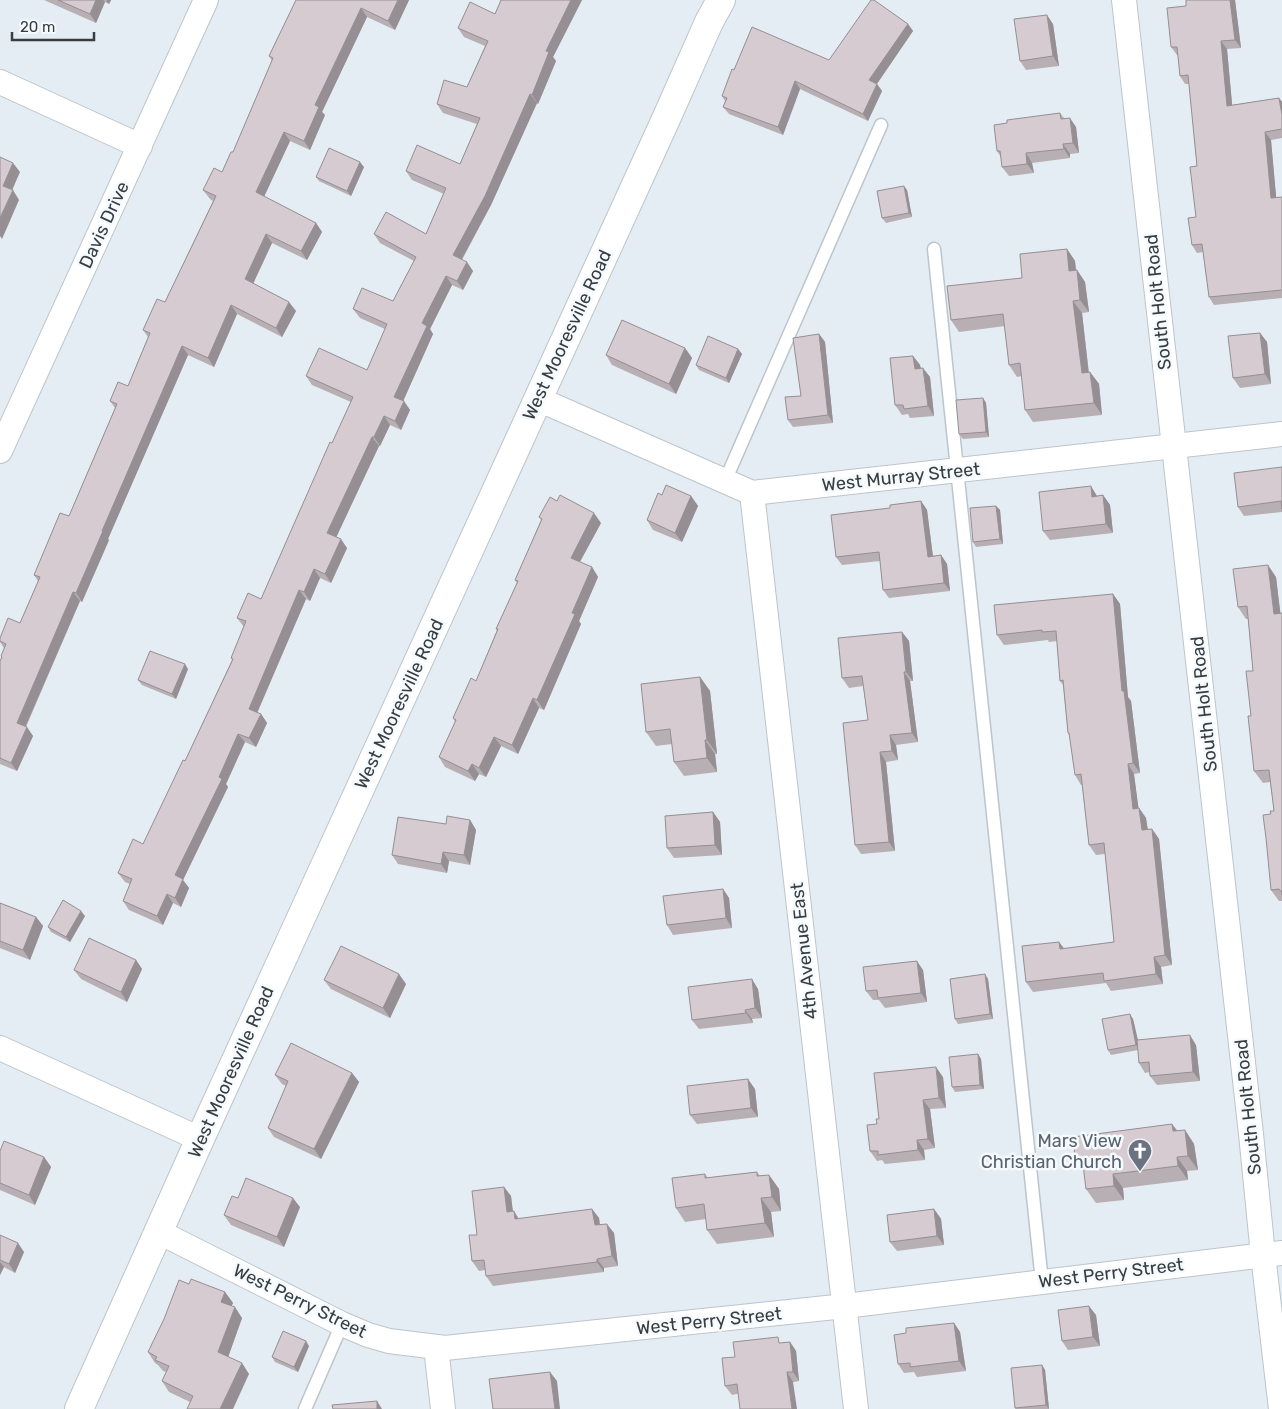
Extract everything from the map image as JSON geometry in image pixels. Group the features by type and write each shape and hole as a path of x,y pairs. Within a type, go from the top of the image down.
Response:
{"main road":[{"name":"West Mooresville Road","path":"79,1409 200,1139 709,22 721,0"}],"street":[{"name":"Davis Drive","path":"0,451 206,0"},
{"name":"South Holt Road","path":"1124,0 1251,1134 1272,1254 1281,1409"},
{"path":"0,82 140,146"},
{"path":"538,399 752,493"},
{"name":"West Murray Street","path":"752,493 1282,434"},
{"name":"4th Avenue East","path":"752,493 856,1409"},
{"path":"0,1048 200,1139"},
{"name":"West Perry Street","path":"159,1232 342,1324 368,1335 389,1341 445,1348 845,1306 1272,1254"},
{"path":"436,1347 443,1409"}],"lane":[{"path":"725,481 881,125"},
{"path":"934,249 1042,1282"},
{"path":"306,1409 342,1324"}],"building":[{"path":"58,0 96,0 90,14"},
{"path":"296,0 398,0 388,21 361,8 315,105 319,107 304,141 284,132 256,192 316,223 301,251 266,234 245,279 289,302 276,328 231,305 208,358 182,346 76,593 73,592 17,723 27,727 11,763 0,758 0,661 6,644 0,641 0,638 8,618 20,623 40,577 34,575 60,513 69,516 117,404 110,401 118,382 128,386 150,333 143,330 157,299 165,302 216,196 203,190 214,168 222,172 231,152 233,152 273,58 269,56"},
{"path":"501,0 571,0 546,51 549,52 532,95 530,94 485,196 453,255 467,262 457,281 446,276 422,323 427,326 394,397 404,401 395,421 384,416 374,437 372,437 327,533 341,539 325,574 314,569 304,592 299,590 249,709 261,714 249,738 238,734 219,777 222,779 175,875 183,879 175,898 167,894 157,916 123,901 132,879 118,873 133,839 143,844 183,760 185,761 233,659 231,658 246,621 237,618 248,593 261,599 330,442 332,443 353,397 306,376 319,348 367,370 387,324 353,309 362,288 393,301 416,257 374,234 386,212 426,234 446,188 406,171 417,145 460,164 480,118 437,104 444,80 467,87 488,41 458,28 470,2 495,14"},
{"path":"871,0 874,0 908,24 869,80 877,84 863,114 795,81 778,127 723,107 727,98 722,96 732,69 734,70 752,27 829,60"},
{"path":"1186,0 1230,0 1235,40 1221,41 1227,106 1279,98 1282,129 1265,132 1271,198 1282,197 1282,290 1209,297 1202,244 1192,245 1188,218 1196,217 1190,167 1197,166 1188,75 1180,76 1177,47 1171,47 1167,8 1186,6"},
{"path":"1047,15 1053,56 1020,61 1014,19"},
{"path":"1060,113 1061,119 1070,118 1073,143 1063,144 1064,149 1026,153 1027,164 1002,167 1000,151 997,151 994,125 1007,123 1007,120"},
{"path":"329,148 360,162 347,191 316,177"},
{"path":"0,157 13,163 3,186 13,190 0,218"},
{"path":"904,186 909,213 882,218 877,191"},
{"path":"1067,249 1069,271 1077,270 1080,300 1073,301 1082,373 1090,372 1094,403 1025,410 1020,363 1009,365 1003,314 951,320 947,286 1022,278 1020,254"},
{"path":"622,320 685,348 669,384 606,355"},
{"path":"1260,333 1265,374 1233,378 1228,336"},
{"path":"819,334 828,415 788,420 785,397 801,396 793,338"},
{"path":"708,336 738,349 726,378 696,365"},
{"path":"913,356 915,369 923,368 928,406 904,409 903,405 895,405 890,358"},
{"path":"983,398 986,432 959,434 956,400"},
{"path":"1282,467 1282,509 1281,501 1238,507 1234,473"},
{"path":"666,485 691,496 675,533 647,520 658,493 662,495"},
{"path":"1091,486 1092,497 1103,495 1106,524 1043,531 1039,492"},
{"path":"560,495 594,513 571,558 592,567 572,613 575,614 537,700 533,698 512,745 494,737 479,768 472,764 468,771 439,757 456,720 453,718 471,678 476,681 498,629 496,629 518,581 515,580 542,519 539,517 550,497 557,501"},
{"path":"921,501 928,557 941,555 944,583 883,590 879,552 836,557 831,515 890,508 890,505"},
{"path":"996,506 1000,539 973,542 970,508"},
{"path":"1268,565 1274,614 1282,613 1282,891 1279,889 1271,890 1263,815 1271,814 1270,811 1274,811 1269,770 1254,771 1248,716 1251,716 1246,671 1253,671 1247,606 1238,607 1233,569"},
{"path":"1113,594 1122,691 1124,691 1133,763 1128,764 1133,809 1139,808 1142,830 1152,829 1165,955 1154,957 1156,974 1104,981 1103,973 1026,982 1022,946 1059,942 1060,949 1114,942 1104,843 1089,845 1081,774 1075,775 1068,733 1063,680 1060,681 1056,631 1042,632 1042,630 997,635 994,605"},
{"path":"902,632 906,672 904,672 912,733 890,735 892,751 880,752 889,842 855,845 843,723 868,720 862,676 842,678 838,638"},
{"path":"150,651 185,664 172,694 138,680"},
{"path":"700,677 707,740 705,740 707,758 674,762 670,729 646,732 641,684"},
{"path":"713,812 715,845 667,848 665,816"},
{"path":"447,816 470,820 464,855 443,852 441,864 392,855 398,817 446,824"},
{"path":"723,889 726,918 667,925 663,896"},
{"path":"63,900 81,911 66,937 48,927"},
{"path":"0,903 36,917 23,950 0,941"},
{"path":"89,938 136,960 121,992 74,970"},
{"path":"341,946 399,974 383,1008 324,980"},
{"path":"917,961 921,993 878,998 877,990 866,991 863,967"},
{"path":"985,974 990,1014 955,1019 950,979"},
{"path":"752,979 755,1008 745,1010 746,1013 692,1020 688,987"},
{"path":"1130,1014 1136,1045 1108,1050 1102,1019"},
{"path":"1190,1035 1193,1072 1150,1076 1149,1062 1139,1063 1137,1040"},
{"path":"291,1043 352,1073 314,1149 268,1128 288,1081 275,1075"},
{"path":"978,1054 980,1085 952,1087 949,1057"},
{"path":"936,1067 939,1098 923,1100 928,1139 917,1140 918,1150 878,1155 878,1151 870,1151 867,1125 877,1124 876,1119 879,1119 874,1073"},
{"path":"748,1079 751,1108 690,1115 687,1086"},
{"path":"1172,1124 1173,1131 1185,1130 1188,1156 1177,1157 1178,1166 1113,1174 1114,1186 1086,1189 1082,1157 1075,1158 1073,1137"},
{"path":"4,1141 44,1157 29,1195 0,1183 0,1151"},
{"path":"757,1172 757,1176 769,1175 772,1197 761,1198 765,1223 707,1230 704,1204 676,1208 672,1178 705,1174 705,1178"},
{"path":"246,1178 293,1198 277,1237 224,1215 232,1196 238,1198"},
{"path":"504,1187 507,1212 514,1211 515,1219 592,1209 595,1225 607,1224 612,1256 597,1259 597,1262 486,1276 484,1260 472,1261 469,1235 477,1235 472,1191"},
{"path":"934,1209 937,1236 890,1242 887,1215"},
{"path":"0,1235 18,1243 9,1264 0,1260"},
{"path":"191,1279 225,1292 221,1302 235,1307 218,1352 242,1363 220,1409 187,1409 193,1396 162,1381 169,1366 155,1360 157,1357 148,1352 164,1319 179,1280 189,1284"},
{"path":"1089,1306 1093,1337 1062,1341 1058,1310"},
{"path":"954,1323 959,1361 910,1367 910,1363 898,1364 894,1335 906,1333 906,1328"},
{"path":"283,1331 306,1341 294,1367 272,1357"},
{"path":"778,1337 779,1343 790,1342 793,1372 787,1372 792,1409 740,1409 737,1384 725,1386 722,1358 735,1357 733,1342"},
{"path":"1042,1365 1046,1405 1015,1408 1011,1368"},
{"path":"550,1372 555,1409 493,1409 489,1379"},
{"path":"377,1401 377,1409 333,1409 332,1405"}],"place":[{"name":"Mars View Christian Church","path":"1140,1172"}]}
